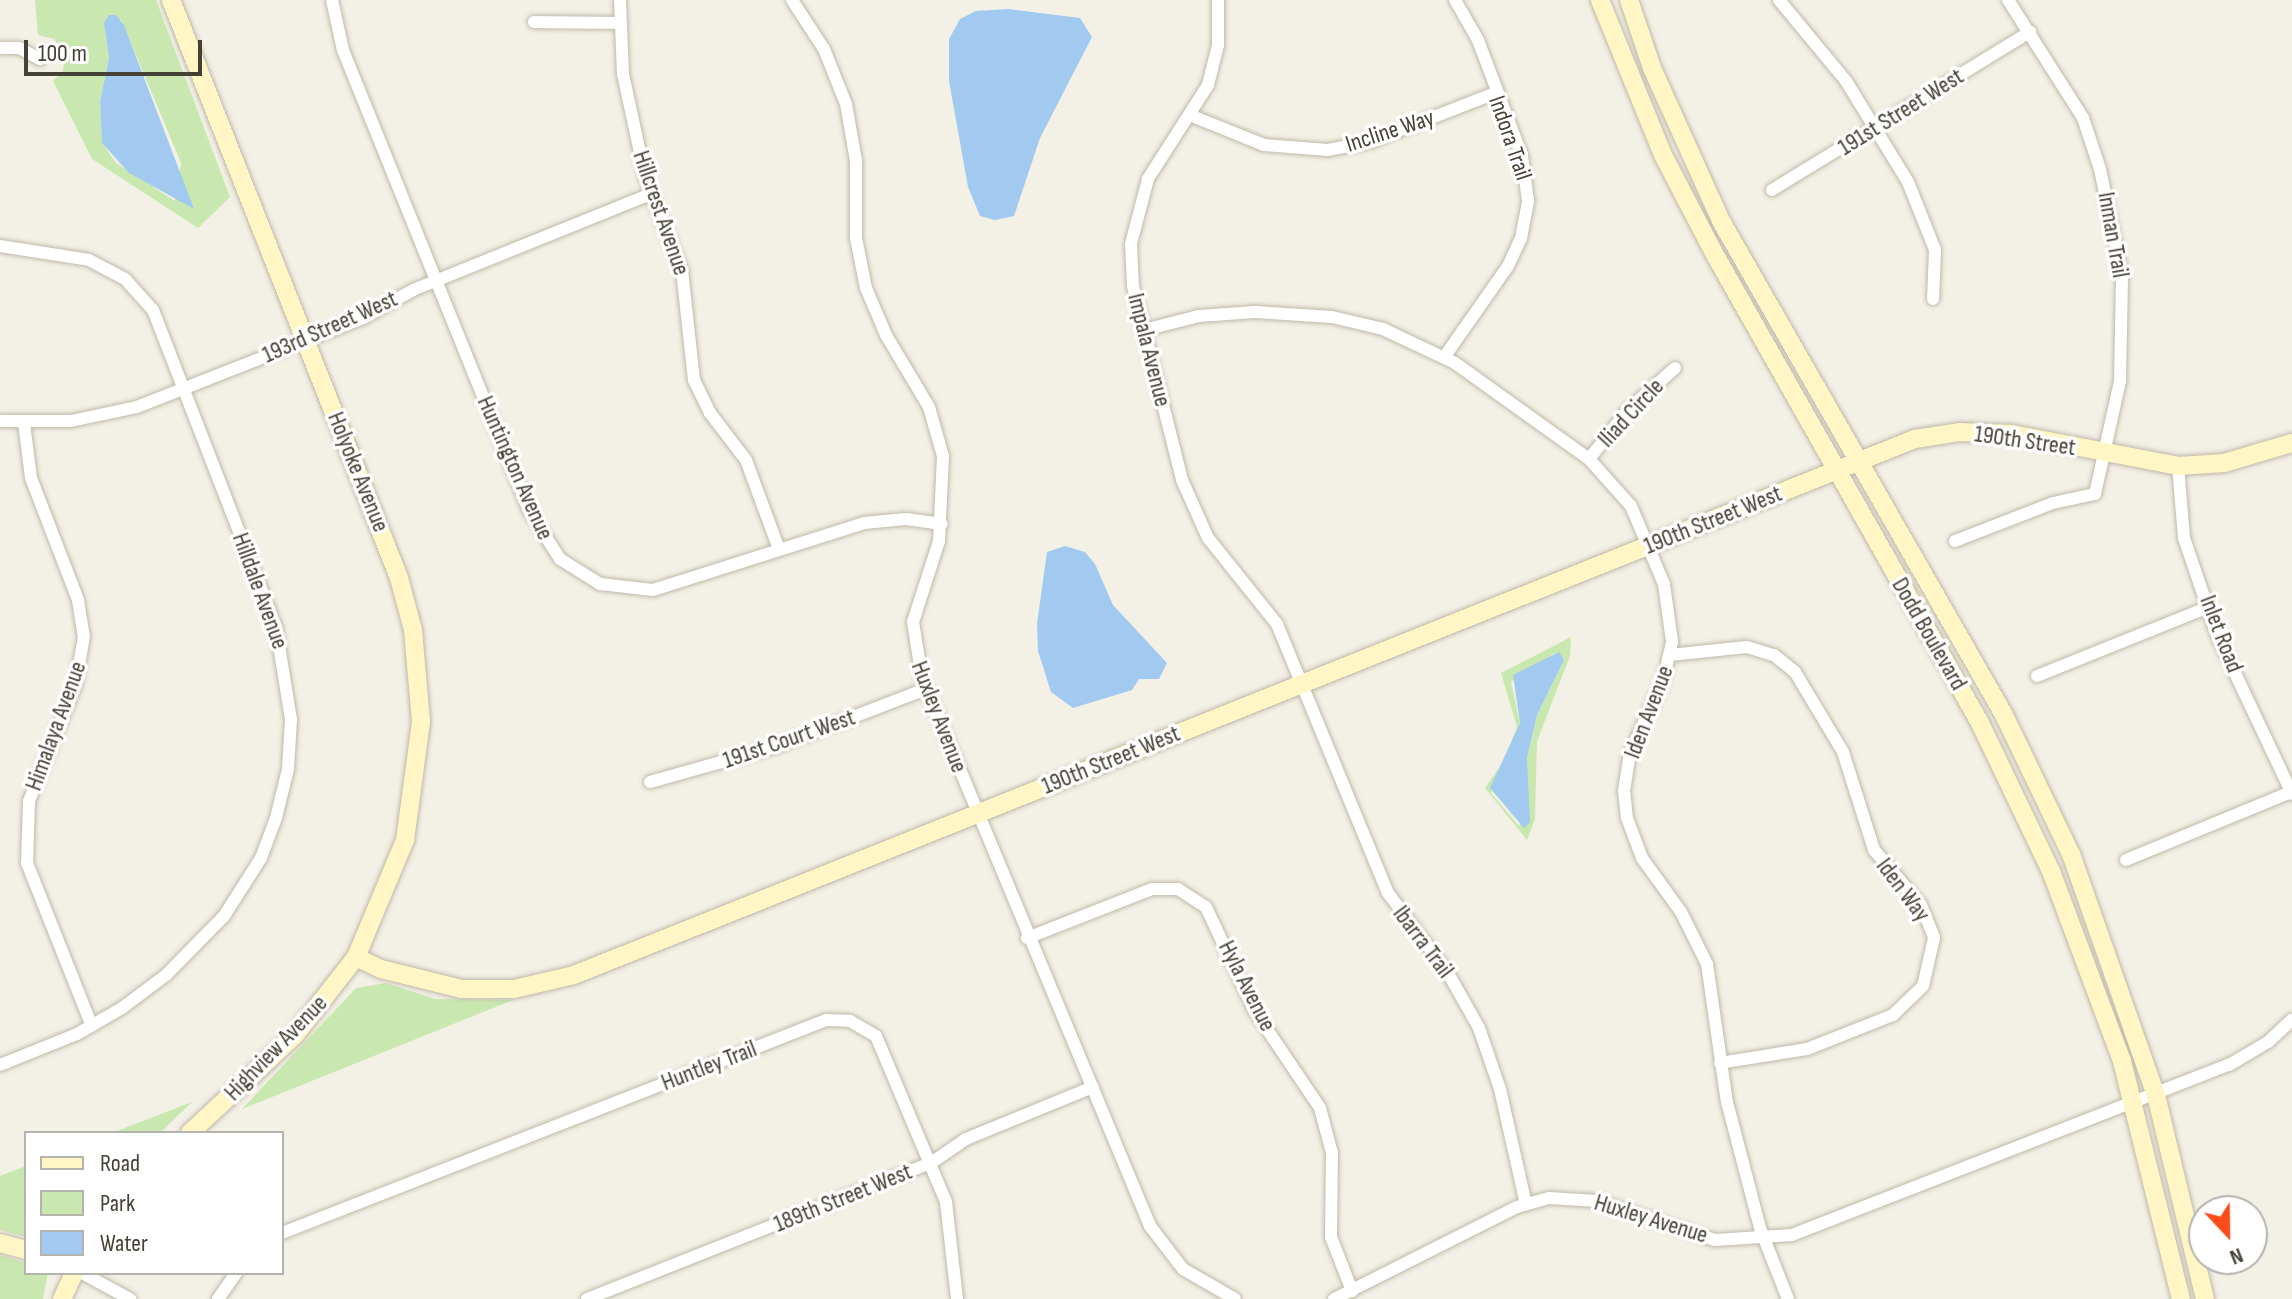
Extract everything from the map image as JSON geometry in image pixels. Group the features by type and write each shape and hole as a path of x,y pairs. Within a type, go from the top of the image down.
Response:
{"street":[{"name":"Holyoke Avenue","path":"171,0 399,578 418,662 420,751 409,825 389,887 356,957"},
{"name":"Huntington Avenue","path":"332,0 343,50 536,526 567,564 600,584 653,590 876,520 942,524"},
{"name":"Hillcrest Avenue","path":"620,0 617,23 636,142 651,194 682,270 694,380 710,413 746,460 779,549"},
{"name":"Huxley Avenue","path":"792,0 824,49 846,104 856,161 861,271 878,320 935,423 945,473 942,524 913,622 926,689 1027,938 1157,1238 1194,1278 1235,1299"},
{"name":"Impala Avenue","path":"1218,0 1216,56 1192,116 1153,170 1136,214 1131,275 1192,511 1213,546 1277,624 1302,685"},
{"name":"Indora Trail","path":"1445,356 1508,266 1527,215 1526,171 1478,40 1455,0"},
{"name":"Dodd Boulevard","path":"1600,0 1664,156 1835,471 1980,723 2022,807 2092,973 2134,1103 2181,1299"},
{"name":"Dodd Boulevard","path":"1629,0 1706,192 2003,713 2071,854 2156,1095 2205,1299"},
{"path":"1779,0 1827,54 1876,127 1931,237 1937,263 1933,299"},
{"name":"Inman Trail","path":"2008,0 2083,118 2114,224 2124,329 2120,381 2102,453"},
{"path":"534,22 617,23"},
{"name":"191st Street West","path":"1772,190 2030,32"},
{"path":"0,48 19,48 40,59"},
{"name":"Incline Way","path":"1192,116 1254,143 1328,150 1370,142 1495,93"},
{"name":"193rd Street West","path":"0,421 24,423 106,415 187,388 305,340 436,281 651,194"},
{"name":"Hilldale Avenue","path":"0,246 76,256 125,279 159,320 282,644 291,703 288,769 261,858 224,916 166,975 92,1026 0,1065"},
{"name":"Iden Avenue","path":"1144,330 1225,313 1310,314 1383,329 1445,356 1589,459 1624,495 1649,545 1668,601 1670,655 1632,743 1625,804 1642,858 1686,921 1707,964 1720,1063 1765,1241 1788,1299"},
{"name":"Iliad Circle","path":"1589,459 1628,410 1675,368"},
{"name":"Himalaya Avenue","path":"24,423 31,478 78,600 84,636 76,684 29,801 27,863 92,1026"},
{"name":"190th Street","path":"1857,460 1915,439 1974,431 2178,466 2224,463 2292,443"},
{"name":"190th Street","path":"1955,541 2053,503 2095,494 2102,453"},
{"name":"190th Street West","path":"356,957 447,987 495,990 544,984 1302,685 1857,460"},
{"name":"Inlet Road","path":"2178,466 2180,522 2209,607 2230,666 2255,706 2292,793"},
{"path":"2037,676 2209,607"},
{"name":"Iden Way","path":"1670,655 1747,647 1774,655 1795,672 1843,752 1874,850 1921,905 1934,938 1928,977 1893,1015 1794,1053 1720,1063"},
{"name":"Ibarra Trail","path":"1302,685 1379,876 1454,982 1479,1028 1500,1089 1526,1204"},
{"name":"191st Court West","path":"650,782 778,746 926,689"},
{"path":"2126,860 2292,793"},
{"name":"Hyla Avenue","path":"1027,938 1152,889 1178,889 1206,907 1254,1010 1320,1108 1332,1153 1331,1237 1352,1291"},
{"name":"Highview Avenue","path":"192,1131 295,1035 356,957"},
{"name":"Huntley Trail","path":"284,1232 826,1020 850,1021 876,1036 931,1163 953,1232 957,1299"},
{"name":"Huxley Avenue","path":"1334,1299 1526,1204 1585,1199 1700,1237 1765,1241 1803,1232 2250,1056 2292,1020"},
{"name":"189th Street West","path":"587,1299 931,1163 966,1139 1093,1087"},
{"path":"0,1243 24,1249"},
{"path":"62,1299 73,1275"},
{"path":"86,1275 130,1299"},
{"path":"218,1299 235,1275"}],"green space":[{"path":"35,0 156,0 230,197 198,228 92,159 53,81 63,71 65,53 54,39 38,35","holes":["121,19 181,163 175,201 116,163 102,143 100,102 109,58 105,31"]},
{"path":"1571,637 1570,656 1537,741 1535,819 1527,840 1485,788 1505,759 1517,727 1501,673","holes":["1555,653 1564,660 1537,715 1527,758 1528,808 1519,826 1491,793 1520,723 1511,682"]},
{"path":"386,983 435,999 513,1000 242,1109 356,988"},
{"path":"192,1102 162,1131 117,1131"},
{"path":"24,1167 24,1236 0,1230 0,1176"},
{"path":"0,1255 24,1262 24,1275 48,1275 43,1299 0,1299"}],"water":[{"path":"1008,9 1080,18 1092,37 1040,138 1014,216 995,220 980,216 968,187 949,81 949,39 960,19 976,11"},
{"path":"109,15 116,15 124,25 194,209 129,173 102,143 100,102 109,58 104,23"},
{"path":"1065,546 1085,552 1095,564 1113,605 1167,663 1159,679 1139,679 1132,690 1073,708 1051,692 1038,651 1037,624 1047,552"},
{"path":"1559,652 1564,660 1537,715 1527,758 1530,822 1524,828 1490,788 1520,723 1513,675"}]}
